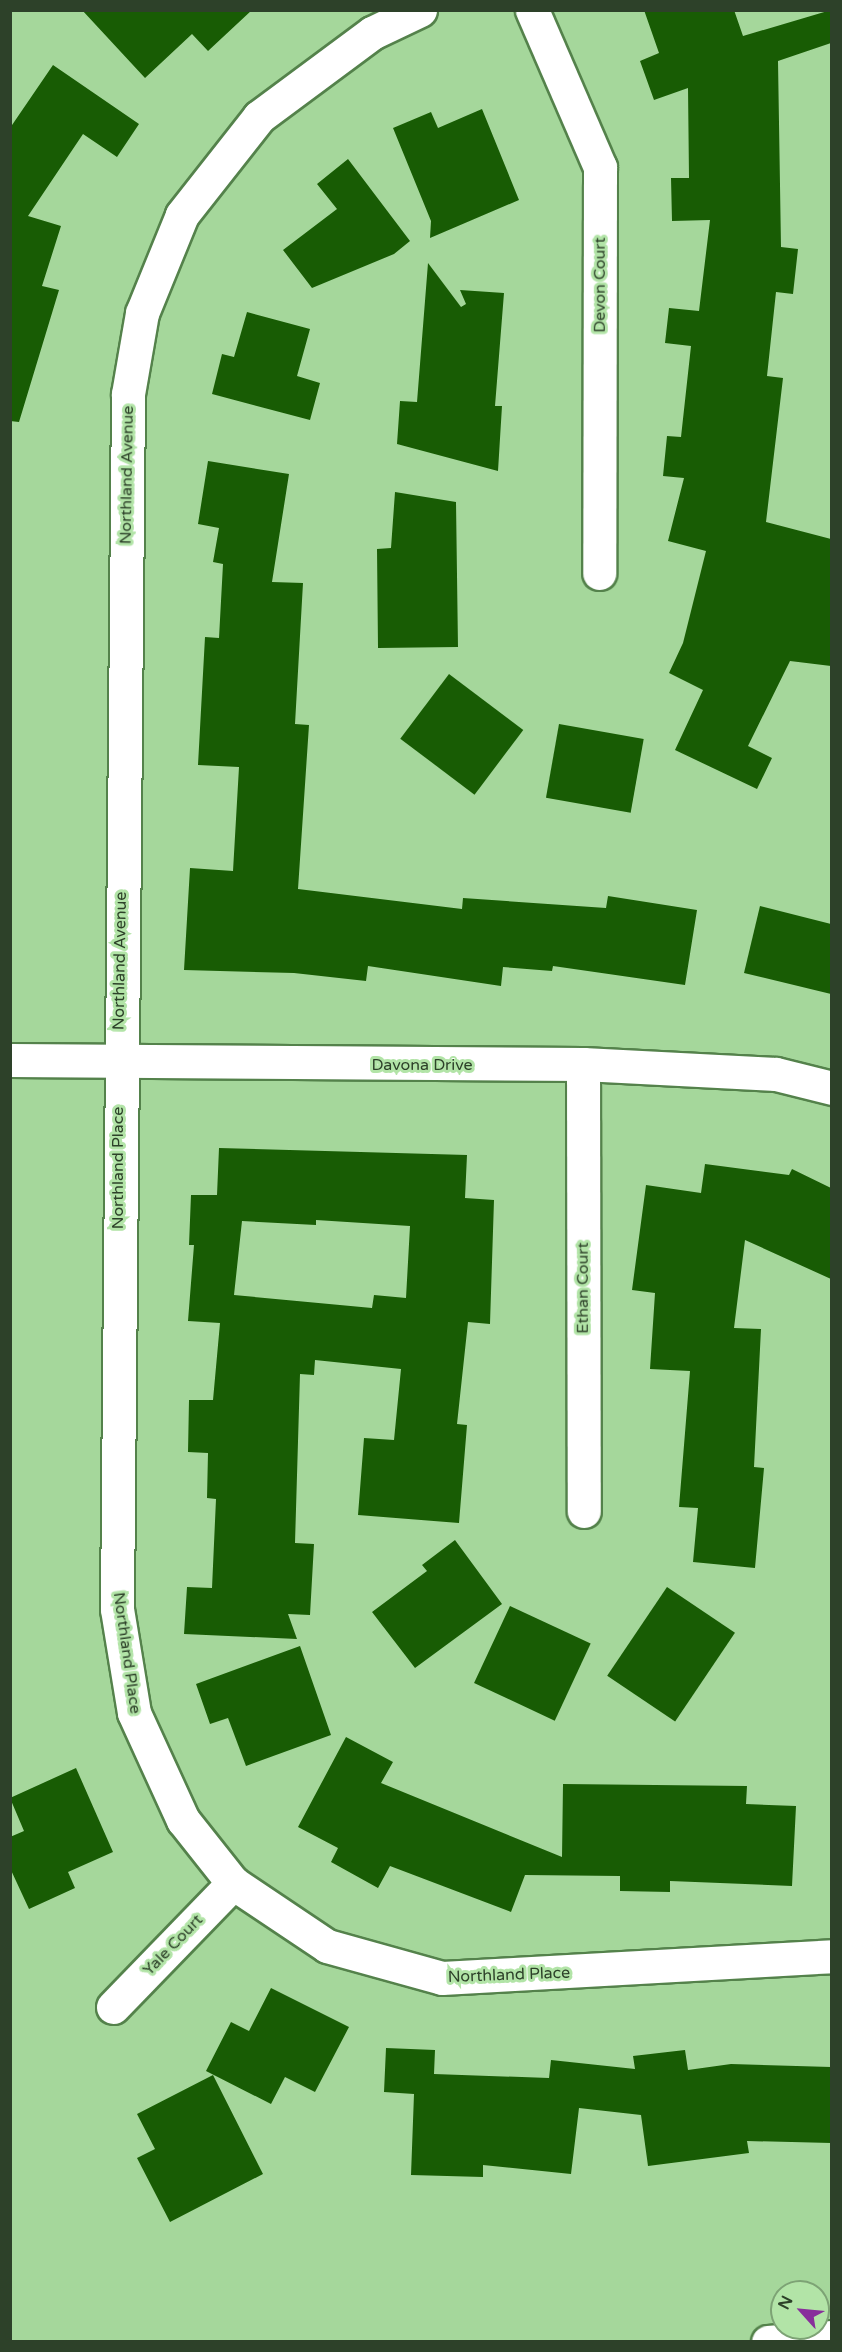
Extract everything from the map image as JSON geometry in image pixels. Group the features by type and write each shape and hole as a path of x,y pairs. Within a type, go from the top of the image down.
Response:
{"main road":[{"name":"Northland Avenue","path":"119,1061 128,394 142,313 182,215 259,117 372,33 420,10"},
{"name":"Devon Court","path":"532,10 600,166 599,573"},
{"name":"Davona Drive","path":"10,1060 583,1064 776,1074 831,1088"},
{"name":"Northland Place","path":"119,1061 117,1609 134,1713 183,1820 232,1883 327,1946 442,1978 831,1956"},
{"name":"Ethan Court","path":"583,1064 584,1511"},
{"name":"Yale Court","path":"113,2007 232,1883"},
{"path":"768,2342 831,2337"}],"building":[{"path":"82,10 252,10 208,51 192,34 145,78"},
{"path":"644,10 734,10 743,36 831,10 831,43 778,61 781,247 798,249 793,294 776,292 767,376 783,378 766,522 831,539 831,666 790,661 748,746 772,758 757,789 675,750 703,690 669,673 683,643 706,551 668,541 684,478 663,476 667,436 681,437 691,346 665,343 669,308 699,311 710,220 672,221 671,178 689,178 688,88 654,100 640,61 659,53"},
{"path":"53,65 139,124 117,157 83,134 28,216 61,226 42,286 59,290 19,422 10,421 10,128"},
{"path":"482,109 519,200 430,238 431,221 393,128 431,112 438,128"},
{"path":"348,159 410,241 394,254 312,288 283,250 337,209 317,184"},
{"path":"428,263 461,307 466,304 460,290 504,293 495,406 502,406 498,471 397,444 400,401 417,402"},
{"path":"247,312 310,329 297,376 320,383 310,420 212,394 222,354 234,357"},
{"path":"208,461 289,474 272,582 303,583 295,724 309,725 298,889 462,909 463,898 606,908 608,896 697,910 685,985 553,966 552,971 503,967 501,986 368,966 366,981 294,973 184,970 190,868 233,871 239,767 198,765 205,637 219,638 223,564 213,562 219,528 198,524"},
{"path":"395,492 456,502 458,647 378,648 377,549 391,548"},
{"path":"449,674 523,730 475,795 400,739"},
{"path":"559,724 644,739 631,813 546,798"},
{"path":"760,906 831,924 831,994 744,973"},
{"path":"219,1148 467,1155 465,1198 494,1200 490,1324 468,1322 457,1424 467,1425 459,1523 358,1515 364,1438 394,1440 401,1369 315,1360 314,1375 300,1374 295,1543 314,1544 310,1615 288,1614 297,1639 184,1634 187,1587 212,1588 216,1499 207,1498 208,1453 188,1452 189,1400 213,1400 220,1323 188,1321 194,1245 189,1245 191,1195 217,1195","holes":["316,1220 410,1226 406,1298 374,1295 372,1308 234,1295 242,1221 316,1225"]},
{"path":"705,1164 789,1175 792,1169 831,1188 831,1279 745,1240 734,1328 761,1329 754,1467 764,1468 755,1568 693,1562 698,1508 679,1507 690,1371 650,1369 655,1293 632,1290 646,1185 701,1193"},
{"path":"455,1540 502,1604 415,1668 372,1612 427,1571 422,1565"},
{"path":"667,1587 735,1633 675,1722 607,1676"},
{"path":"510,1606 591,1644 555,1721 474,1683"},
{"path":"300,1646 331,1735 246,1766 228,1718 210,1724 196,1684"},
{"path":"346,1737 393,1762 381,1783 562,1857 563,1784 747,1786 746,1804 796,1806 792,1886 670,1881 670,1892 620,1891 620,1876 525,1875 511,1912 390,1866 378,1888 331,1862 338,1848 298,1827"},
{"path":"76,1768 113,1852 68,1872 75,1888 29,1909 10,1868 10,1837 24,1831 10,1798"},
{"path":"271,1988 349,2027 315,2092 285,2077 271,2104 206,2071 231,2022 249,2031"},
{"path":"386,2048 435,2050 434,2074 549,2078 551,2060 635,2069 633,2056 685,2050 688,2070 731,2064 831,2067 831,2143 747,2141 749,2153 648,2166 641,2115 579,2108 571,2174 483,2165 483,2177 411,2175 414,2094 384,2092"},
{"path":"213,2075 263,2174 170,2222 137,2158 155,2149 137,2114"}]}
